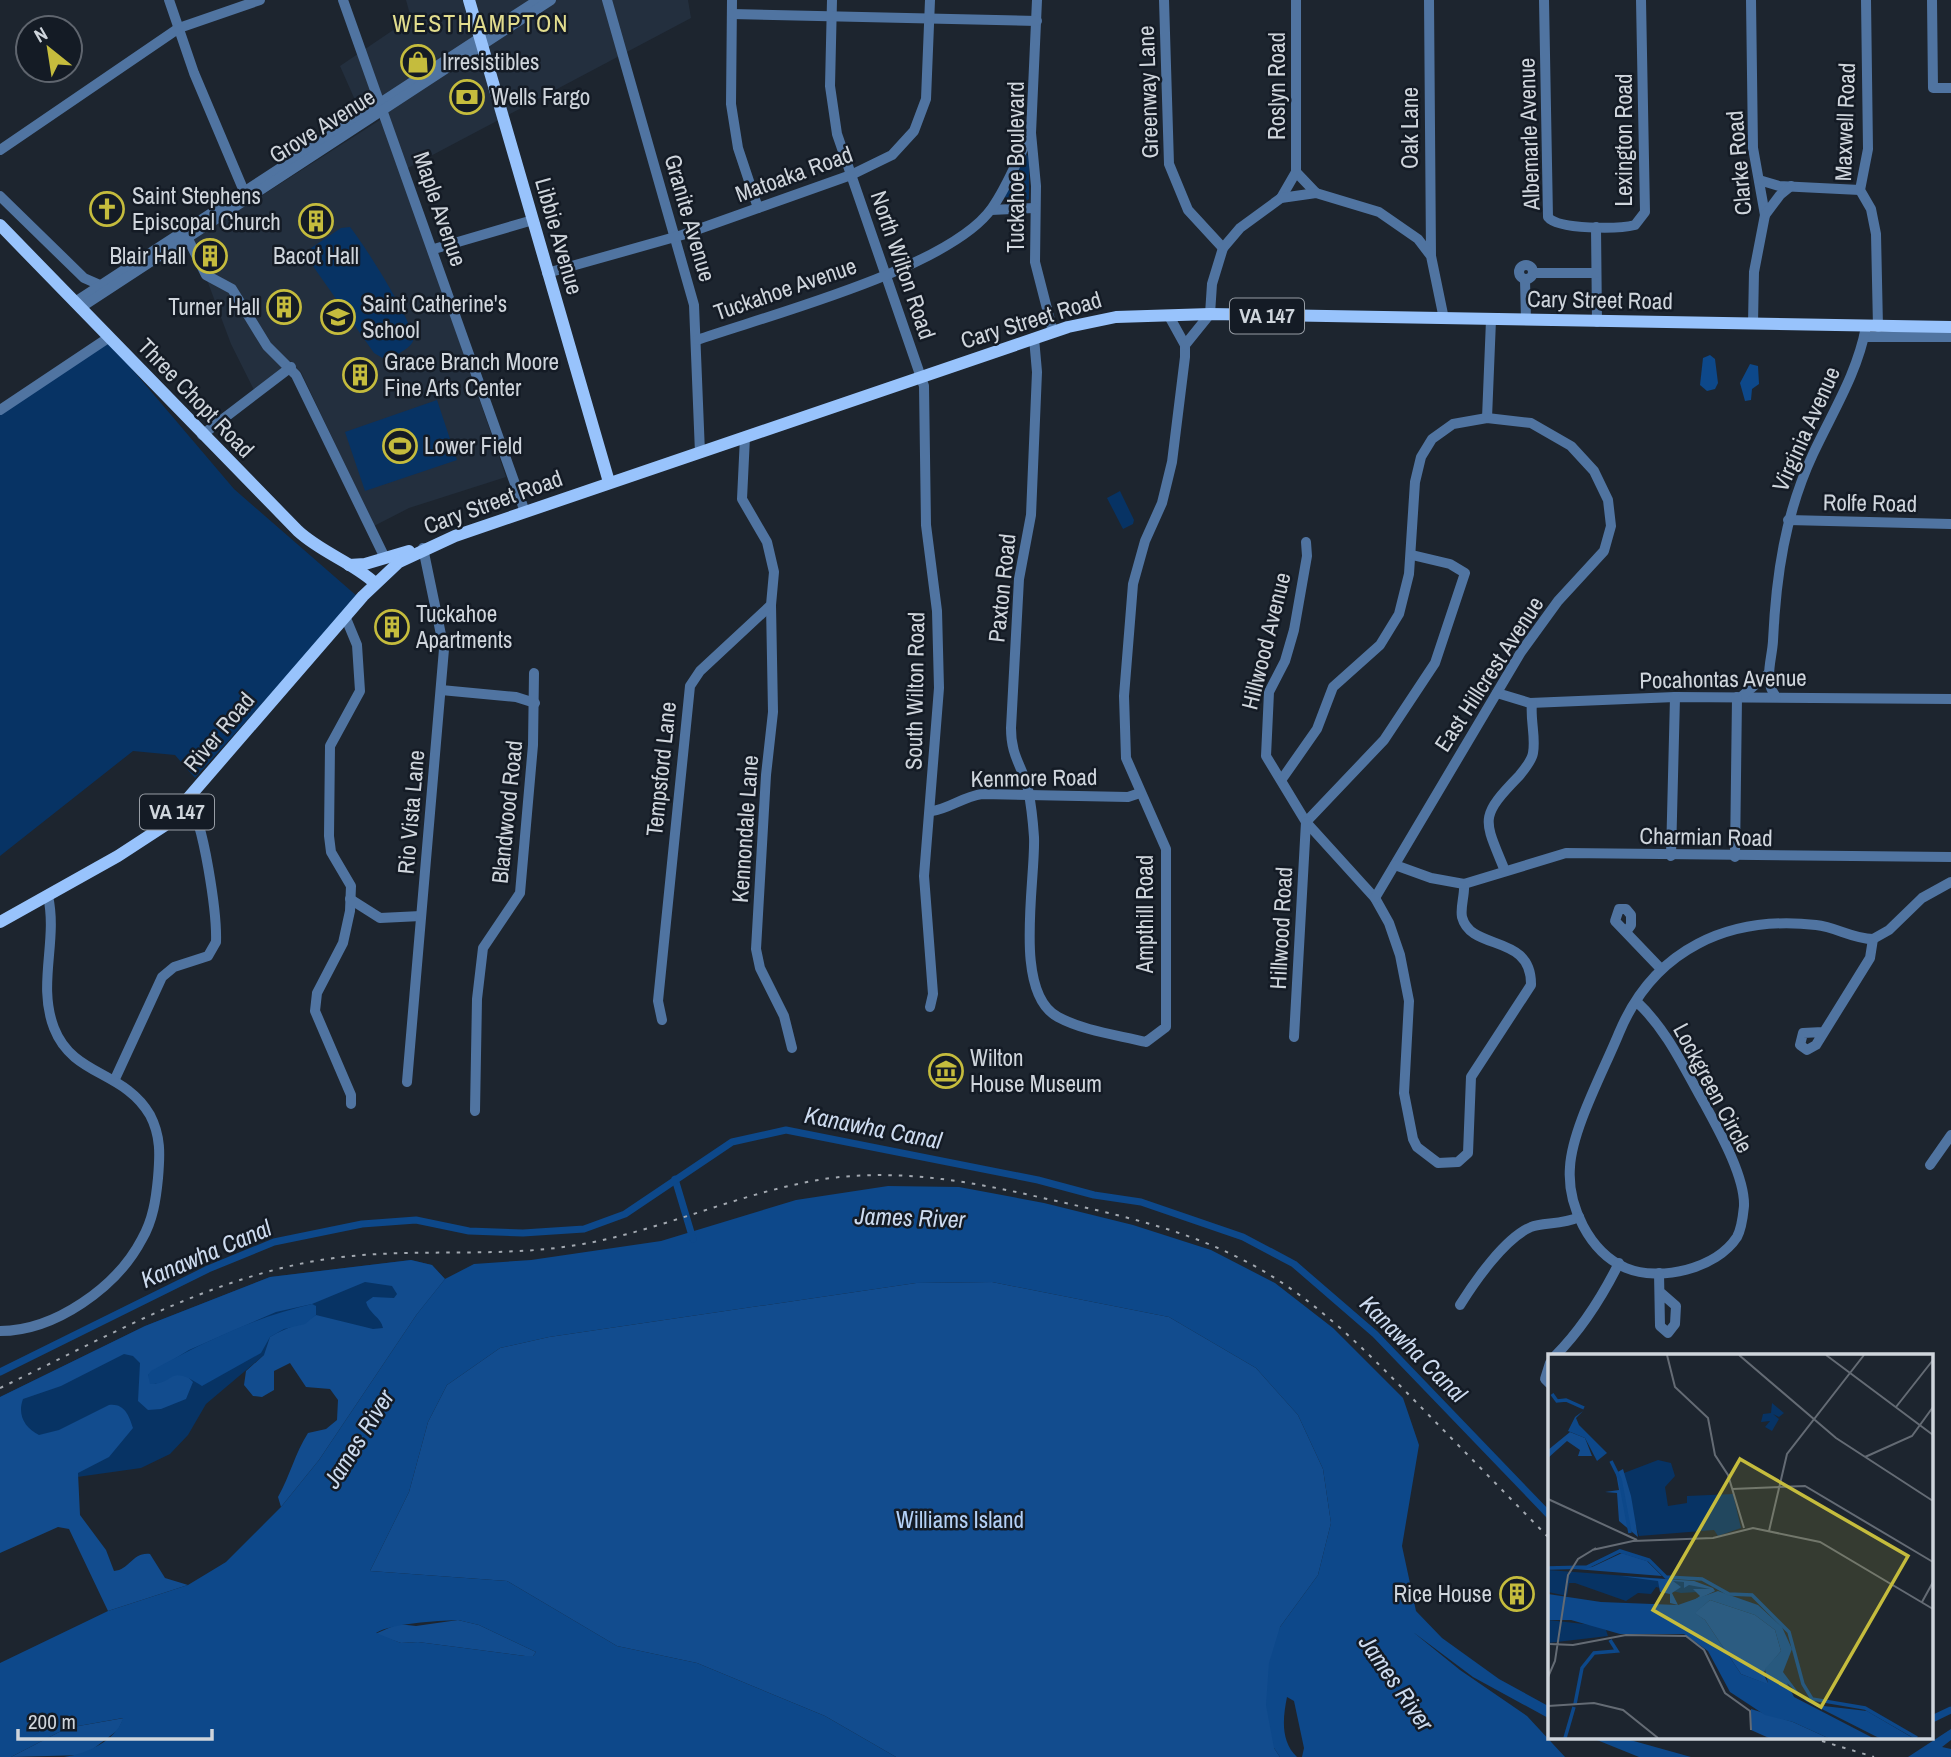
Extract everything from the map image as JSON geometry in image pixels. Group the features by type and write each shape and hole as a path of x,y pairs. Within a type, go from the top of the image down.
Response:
{"main road":[{"name":"Libbie Avenue","path":"469,0 609,482"},
{"name":"Three Chopt Road","path":"0,225 298,531 319,549 375,583"},
{"name":"Cary Street Road","path":"375,583 389,569 424,548 609,482 1034,338 1111,317 1210,314 1753,323 1869,330 1951,327"},
{"path":"349,565 365,564 424,548"},
{"name":"River Road","path":"0,922 145,840 188,801 375,583"}],"street":[{"path":"169,0 194,73 244,194"},
{"path":"0,150 179,28 260,0"},
{"name":"Maple Avenue","path":"343,0 434,249 525,512"},
{"name":"Grove Avenue","path":"77,305 481,41 538,0"},
{"name":"Grove Avenue","path":"481,41 551,0"},
{"name":"Granite Avenue","path":"607,0 694,306 700,453"},
{"path":"732,0 733,124 738,149 758,208"},
{"name":"North Wilton Road","path":"832,0 832,113 885,275 922,376"},
{"name":"Matoaka Road","path":"547,273 675,236 882,163 904,145 914,131 926,99 930,0"},
{"name":"Tuckahoe Boulevard","path":"1037,0 1031,133 1037,276 1053,332"},
{"name":"Greenway Lane","path":"1164,0 1169,164 1188,210 1223,248"},
{"name":"Roslyn Road","path":"1281,198 1296,172 1296,0"},
{"name":"Oak Lane","path":"1429,0 1431,256 1444,319"},
{"name":"Albemarle Avenue","path":"1544,0 1548,217 1557,224 1596,227"},
{"name":"Lexington Road","path":"1597,321 1596,227 1635,225 1645,212 1641,0"},
{"name":"Clarke Road","path":"1751,0 1753,148 1765,215 1754,272 1753,323"},
{"name":"Maxwell Road","path":"1866,0 1868,149 1860,190 1871,209 1877,234 1869,330"},
{"path":"1931,0 1933,88 1951,88"},
{"path":"732,14 1037,21"},
{"name":"Tuckahoe Avenue","path":"697,340 885,275 940,251 991,210 1031,133"},
{"name":"Roslyn Road","path":"1296,172 1316,193"},
{"path":"1759,180 1791,187 1860,190"},
{"path":"1765,215 1780,195 1791,187"},
{"path":"1169,316 1185,345 1210,314 1212,284 1223,248 1240,228 1281,198 1316,193 1379,212 1418,239 1431,256"},
{"path":"0,196 84,278 100,285"},
{"path":"991,210 1035,208"},
{"path":"434,249 533,220"},
{"path":"185,233 206,275 232,289 267,346 291,367 385,558"},
{"name":"Grove Avenue","path":"77,305 100,285 185,233"},
{"path":"1527,320 1529,276 1596,274"},
{"path":"1487,418 1491,320"},
{"path":"1869,330 1951,337"},
{"name":"Virginia Avenue","path":"1776,697 1769,685 1769,673 1778,572 1788,520 1813,453 1848,388 1869,330"},
{"path":"0,410 108,338"},
{"name":"Paxton Road","path":"1034,338 1037,372 1031,515 1019,579 1010,728 1011,749 1028,794 1034,838"},
{"name":"Ampthill Road","path":"1034,838 1030,940 1032,963 1041,1000 1053,1014 1066,1021 1146,1042 1166,1027 1167,1022 1164,959 1167,863 1163,836 1130,771 1123,742 1130,609 1138,563 1162,503 1172,462 1185,345"},
{"path":"202,435 291,367"},
{"name":"South Wilton Road","path":"922,376 925,386 926,525 938,634 939,688 932,811 925,876 933,994 930,1007"},
{"name":"East Hillcrest Avenue","path":"1282,779 1317,729 1333,687 1390,633 1406,592 1412,555 1415,482 1427,446 1441,430 1453,424 1487,418 1531,423 1571,446 1594,471 1607,496 1611,526 1608,541 1598,560 1541,623 1375,898"},
{"path":"745,438 742,499 767,542 775,572 771,605"},
{"name":"Rolfe Road","path":"1788,520 1951,524"},
{"name":"Hillwood Avenue","path":"1306,542 1307,556 1294,630 1285,661 1269,692 1266,719 1266,757 1306,822"},
{"name":"Rio Vista Lane","path":"407,1082 444,649 424,548"},
{"path":"1412,555 1450,564 1465,573 1435,663 1384,740 1306,822 1375,898 1392,933 1407,984 1409,1020 1404,1093 1409,1125 1417,1147 1438,1163 1452,1164 1462,1160 1469,1147 1471,1077 1531,985 1530,968 1523,958 1467,926 1462,916 1464,884"},
{"name":"Tempsford Lane","path":"662,1020 657,1001 690,686 700,671 771,605"},
{"name":"Kennondale Lane","path":"771,605 773,712 766,775 756,949 765,981 784,1016 792,1048"},
{"path":"345,616 356,645 360,691 330,746 329,836 331,852 351,886 343,943 317,993 315,1011 351,1095 351,1104"},
{"name":"Blandwood Road","path":"475,1111 477,999 482,948 520,893 535,703 534,673"},
{"path":"1735,857 1739,698 1769,673"},
{"path":"441,690 516,697 535,703"},
{"name":"Pocahontas Avenue","path":"1497,693 1532,703 1675,697 1951,699"},
{"path":"1671,856 1675,697"},
{"path":"1506,871 1487,827 1488,816 1495,801 1524,770 1533,754 1530,723 1532,703"},
{"name":"Kenmore Road","path":"932,811 967,796 1028,794 1128,797 1140,793"},
{"path":"115,1079 162,977 174,967 208,957 216,942 214,907 198,819 188,801"},
{"name":"Hillwood Road","path":"1294,1037 1306,822"},
{"name":"Charmian Road","path":"1395,865 1431,878 1464,884 1566,853 1735,857 1951,857"},
{"path":"1823,1032 1870,958 1872,939 1899,922 1922,898 1951,882"},
{"path":"2,1331 32,1327 93,1295 127,1262 146,1232 156,1195 160,1143 144,1107 134,1093 115,1079 76,1061 66,1051 55,1030 47,1004 45,976 51,910 48,896"},
{"path":"350,899 380,918 421,916"},
{"name":"Lockgreen Circle","path":"1636,1002 1665,1034 1720,1132 1744,1203 1742,1224 1736,1238 1727,1246 1697,1265 1659,1273 1644,1273 1605,1254 1573,1205 1569,1182 1576,1139 1625,1019 1636,1002 1661,968 1695,945 1744,925 1817,925 1872,939"},
{"path":"1626,932 1661,968"},
{"path":"1930,1166 1951,1135"},
{"path":"1460,1305 1514,1239 1532,1226 1566,1223 1579,1217"},
{"path":"1560,1354 1597,1304 1619,1263"},
{"path":"1659,1273 1660,1292"}],"shaded area":[{"path":"406,0 688,0 691,18 406,169 384,114 366,125 340,66 411,18"},
{"name":"Saint Catherine's School","path":"383,118 506,477 409,508 374,526 301,372 291,363 254,390 231,344 192,240"},
{"path":"1025,153 1029,157 1029,199 1025,202 1008,201 1004,195"},
{"path":"350,227 388,285 412,333 413,341 409,347 386,360 374,353 308,259 311,248 341,228"},
{"path":"109,342 234,489 358,597 195,778 175,755 133,751 0,856 0,414"},
{"name":"Lower Field","path":"437,400 457,460 365,491 345,432"},
{"path":"1120,491 1134,520 1133,524 1123,529 1107,498"},
{"path":"411,1260 432,1265 445,1279 417,1314 311,1365 264,1355 206,1404 188,1435 170,1454 141,1468 77,1477 66,1482 0,1397 145,1326 270,1277"}],"green space":[{"path":"411,1260 432,1265 445,1279 417,1314 319,1460 281,1507 278,1497 303,1441 308,1433 326,1429 337,1420 338,1400 330,1389 306,1387 290,1363 274,1371 274,1390 262,1397 253,1396 244,1385 246,1371 264,1355 270,1337 316,1315 373,1329 383,1328 366,1302 373,1297 394,1298 397,1294 392,1286 365,1282 312,1304 276,1312 189,1350 148,1375 155,1384 172,1375 186,1375 193,1382 186,1399 161,1409 148,1410 138,1401 140,1363 133,1356 124,1354 61,1386 23,1399 23,1420 39,1435 59,1430 109,1405 119,1406 125,1411 133,1428 109,1457 78,1473 80,1515 106,1550 114,1571 124,1568 139,1556 150,1554 165,1578 188,1585 108,1611 69,1529 58,1527 0,1553 0,1397 145,1326 270,1277"},
{"name":"Williams Island","path":"992,1282 1169,1317 1256,1368 1298,1415 1323,1469 1331,1523 1318,1575 1280,1627 1274,1748 1280,1757 896,1757 825,1716 697,1663 617,1646 507,1581 370,1571 409,1492 428,1422 447,1385 500,1348 549,1337 916,1283"},
{"path":"458,1620 479,1625 536,1652 533,1656 525,1656 418,1642 401,1643 375,1634 398,1624 416,1626"},
{"path":"124,1718 118,1730 85,1755 11,1757 67,1728"}],"water":[{"path":"1710,355 1715,359 1718,383 1715,389 1707,391 1700,385 1703,358"},
{"path":"1750,364 1758,366 1759,384 1752,389 1751,400 1745,401 1740,383"},
{"name":"James River","path":"888,1186 959,1187 1044,1203 1133,1225 1211,1250 1275,1283 1333,1328 1403,1398 1419,1445 1402,1546 1416,1611 1442,1638 1499,1679 1548,1706 1548,1718 1473,1677 1413,1632 1460,1670 1527,1716 1565,1757 1302,1757 1304,1748 1294,1701 1287,1697 1285,1736 1297,1757 1280,1757 1274,1748 1266,1705 1269,1663 1280,1627 1318,1575 1331,1523 1323,1469 1298,1415 1256,1368 1169,1317 992,1282 916,1283 549,1337 500,1348 447,1385 428,1422 409,1492 370,1571 507,1581 617,1646 697,1663 825,1716 896,1757 64,1757 82,1753 107,1740 123,1718 67,1728 11,1757 0,1757 0,1663 108,1611 188,1585 226,1562 281,1507 319,1460 417,1314 445,1279 474,1264 531,1260 661,1241 796,1200","holes":["458,1620 479,1625 536,1652 533,1656 525,1656 418,1642 401,1643 376,1633 403,1625"]},
{"path":"312,1304 316,1306 316,1315 305,1324 284,1329 270,1337 261,1353 202,1386 177,1375 150,1384 148,1375 151,1371 190,1351 249,1324"},
{"path":"1951,1729 1951,1740 1942,1747 1951,1749 1951,1757 1908,1757"},
{"path":"1597,1740 1630,1740 1691,1757 1639,1757"}],"waterway":[{"name":"Kanawha Canal","path":"0,1372 208,1269 274,1242 362,1224 416,1220 469,1231 523,1233 584,1229 625,1214 732,1142 786,1130 1038,1180 1094,1195 1141,1202 1243,1237 1294,1264 1375,1334 1548,1514"},
{"path":"675,1179 693,1239"},
{"name":"Kanawha Canal","path":"1934,1718 1951,1710"}],"railway":[{"path":"0,1388 162,1310 247,1278 290,1266 365,1255 521,1251 583,1244 645,1229 799,1184 858,1176 912,1176 1017,1192 1148,1223 1198,1240 1247,1262 1317,1308 1359,1345 1548,1537"},
{"path":"1819,1740 1874,1757"}],"place":[{"name":"Irresistibles","path":"418,62"},
{"name":"Wells Fargo","path":"467,97"},
{"name":"Saint Stephens Episcopal Church","path":"107,209"},
{"name":"Bacot Hall","path":"316,221"},
{"name":"Blair Hall","path":"210,256"},
{"name":"Turner Hall","path":"284,307"},
{"name":"Saint Catherine's School","path":"338,317"},
{"name":"Grace Branch Moore Fine Arts Center","path":"360,375"},
{"name":"Lower Field","path":"400,446"},
{"name":"Tuckahoe Apartments","path":"392,627"},
{"name":"Wilton House Museum","path":"946,1071"},
{"name":"Rice House","path":"1517,1594"}],"district":[{"name":"WESTHAMPTON","path":"481,24"}]}
